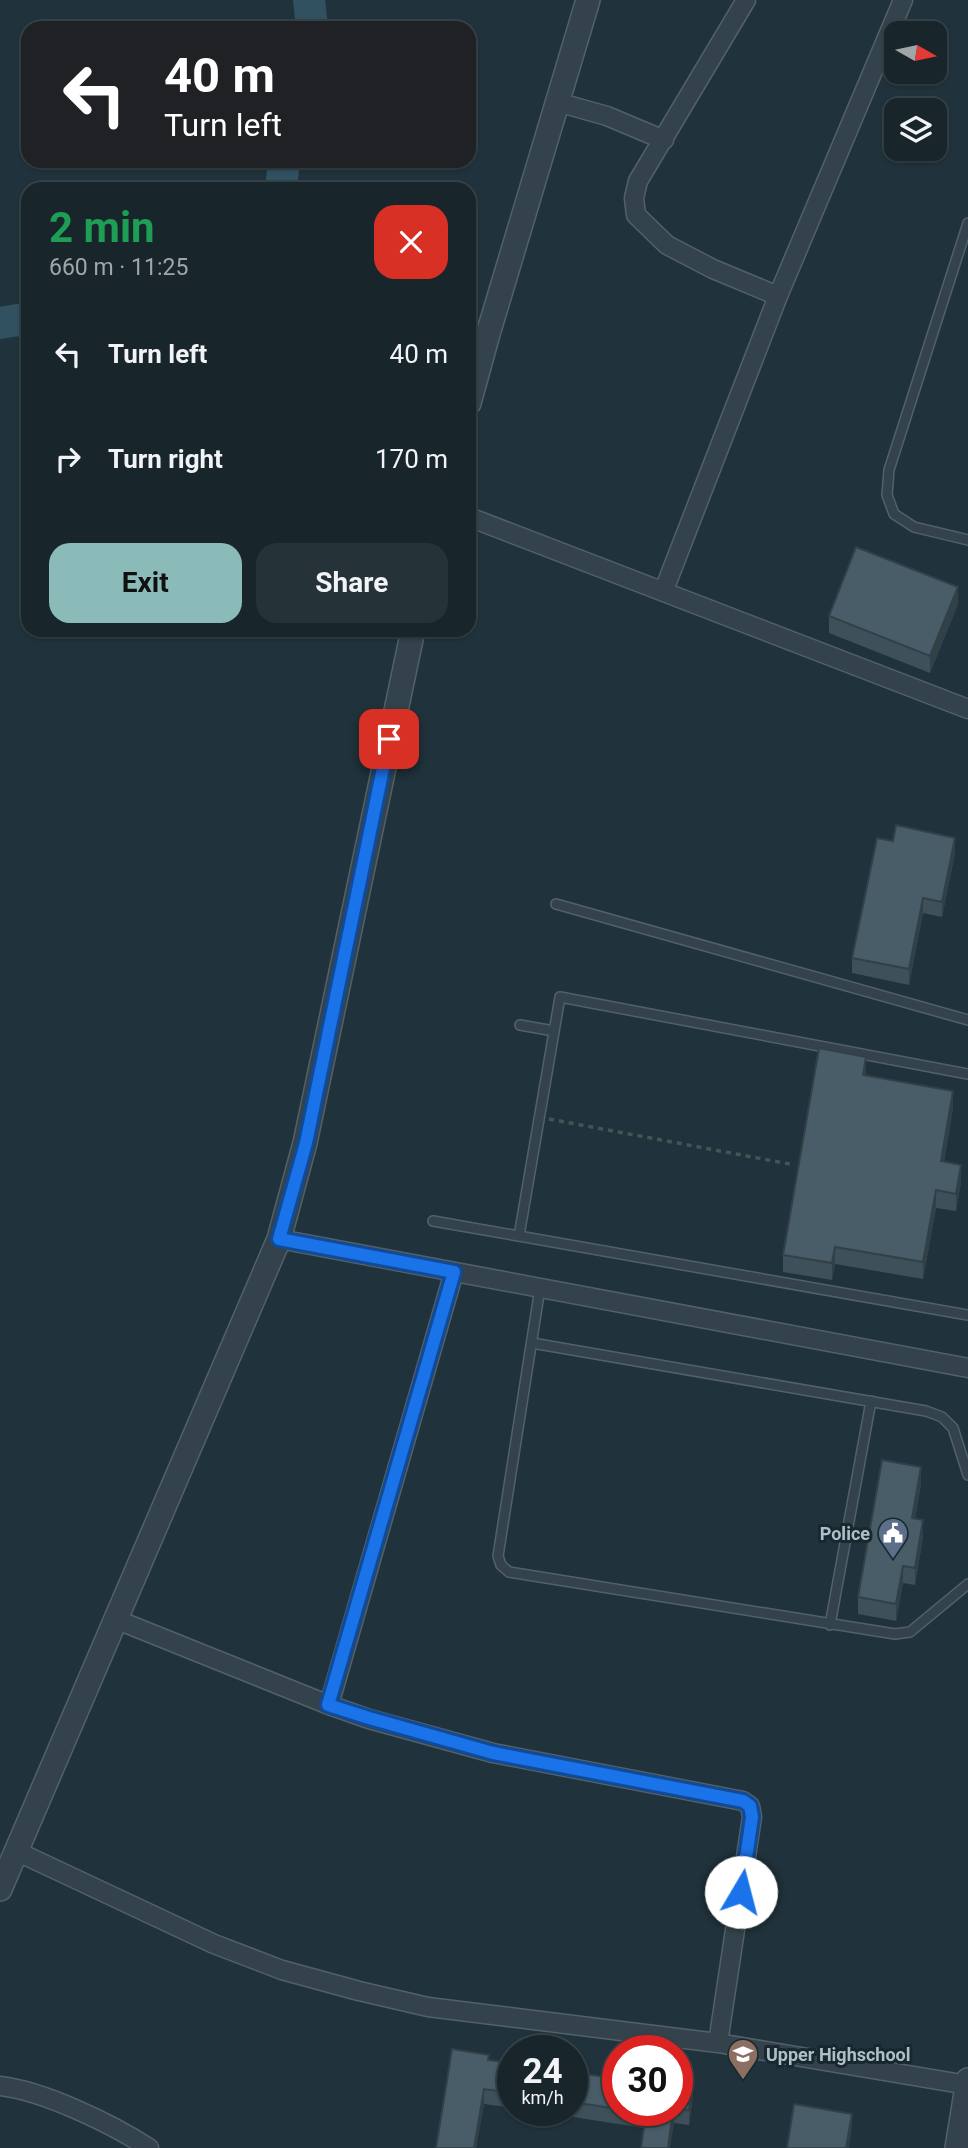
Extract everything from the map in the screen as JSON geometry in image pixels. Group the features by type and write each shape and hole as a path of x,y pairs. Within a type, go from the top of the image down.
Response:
{"street":[{"path":"476,378 588,0"},
{"path":"746,0 638,181 634,198 636,215 667,245 713,269 778,296"},
{"path":"664,590 778,296 903,0"},
{"path":"557,102 607,116 664,140"},
{"path":"476,520 968,709"},
{"path":"0,1889 279,1239 306,1143 412,637"},
{"path":"279,1239 968,1368"},
{"path":"328,1705 454,1272"},
{"path":"115,1619 328,1705 369,1718 493,1753 743,1801 750,1806 752,1817 718,2043"},
{"path":"16,1850 214,1944 282,1970 428,2007 718,2043 968,2083 957,2148"},
{"path":"0,2086 11,2087 72,2107 149,2148"}],"lane":[{"path":"968,225 889,470 887,495 894,514 914,527 968,540"},
{"path":"556,904 968,1020"},
{"path":"519,1236 560,997 968,1074"},
{"path":"520,1025 554,1031"},
{"path":"433,1221 968,1315"},
{"path":"540,1288 498,1556 501,1565 509,1572 895,1634 910,1632 968,1584"},
{"path":"532,1343 926,1411 942,1417 953,1428 968,1475"},
{"path":"830,1625 871,1402"}],"path":[{"path":"540,1117 794,1166"}],"building":[{"path":"856,547 958,587 930,656 829,616"},
{"path":"896,825 955,838 942,902 923,898 909,969 852,958 877,838 893,841"},
{"path":"819,1048 866,1057 863,1075 953,1091 941,1161 961,1165 956,1194 936,1190 923,1262 835,1247 832,1263 783,1255"},
{"name":"Police","path":"882,1460 921,1467 912,1518 923,1520 915,1568 903,1566 896,1604 858,1597"},
{"path":"452,2049 489,2055 488,2060 497,2061 497,2091 484,2089 474,2148 436,2148"},
{"path":"588,2074 602,2077 602,2107 588,2104"},
{"path":"794,2104 852,2114 846,2148 787,2148"},
{"path":"644,2126 671,2126 668,2148 641,2148"}],"waterway":[{"path":"309,0 311,21"},
{"path":"282,182 283,168"},
{"path":"0,323 21,321"}],"place":[{"name":"Police","path":"893,1560"},
{"name":"Upper Highschool","path":"743,2081"}],"route":[{"path":"389,739 306,1143 279,1239 454,1272 328,1705 493,1753 743,1801 750,1806 752,1817 741,1892"}]}
